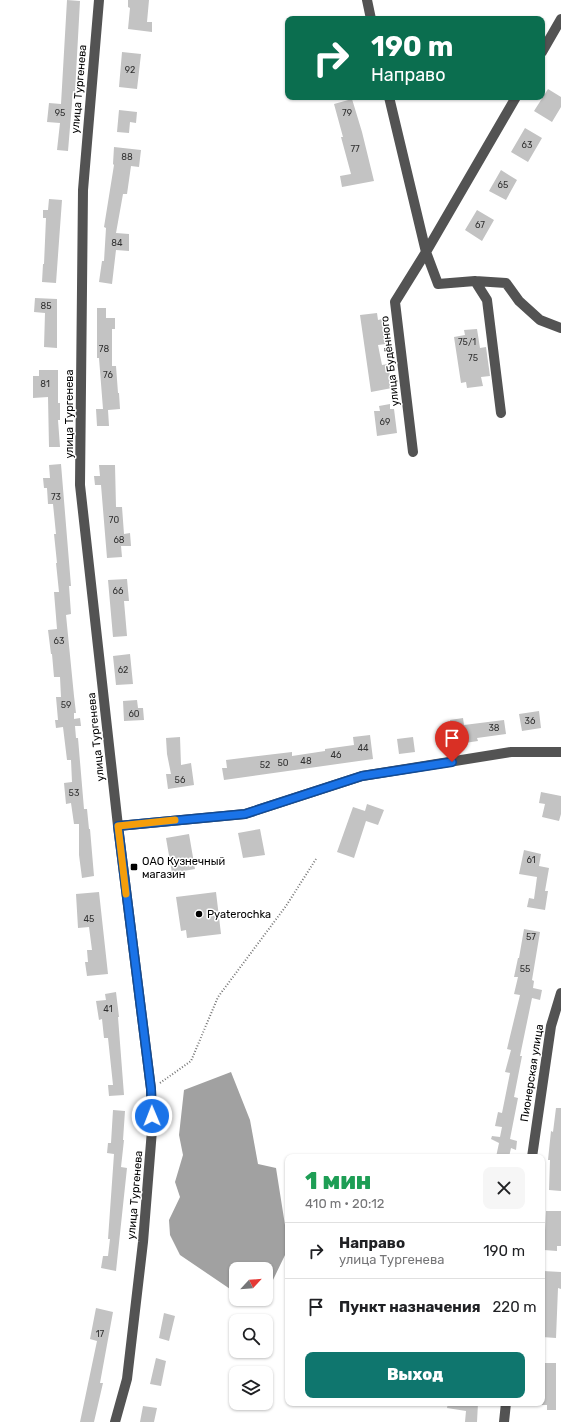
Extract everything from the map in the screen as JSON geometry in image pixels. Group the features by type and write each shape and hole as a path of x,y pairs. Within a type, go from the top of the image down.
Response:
{"street":[{"name":"улица Тургенева","path":"98,0 83,190 80,485 118,826 151,1089 152,1130 143,1242 127,1379 115,1422"},
{"path":"367,0 370,16"},
{"path":"545,47 561,19"},
{"path":"390,100 426,252 438,284 475,281 506,283 519,301 540,320 561,328"},
{"name":"улица Будённого","path":"413,452 395,302 426,252 514,100"},
{"path":"475,281 487,300 500,413"},
{"path":"118,826 245,814 362,776 511,752 561,752"},
{"name":"Пионерская улица","path":"532,1154 551,1026 561,993"},
{"path":"504,1422 506,1406"}],"path":[{"path":"151,1089 191,1061 218,997 286,906 316,859"}],"shaded area":[{"path":"231,1072 250,1120 258,1164 276,1168 285,1225 285,1255 273,1280 273,1262 229,1262 229,1288 180,1255 170,1235 169,1220 180,1197 175,1182 183,1155 179,1135 184,1090"}],"building":[{"path":"67,0 80,1 75,92 73,91 68,151 57,150 60,123 47,122 49,103 61,104"},
{"path":"128,0 149,0 147,22 152,22 152,32 128,29 130,8 128,7"},
{"path":"122,52 141,54 137,89 119,87"},
{"path":"548,89 561,97 561,107 552,122 534,111 541,100 545,100 545,94"},
{"path":"352,100 374,181 342,187 340,176 351,174 334,104"},
{"path":"119,110 137,112 136,123 130,122 129,133 117,132"},
{"path":"525,128 542,138 528,162 511,152"},
{"path":"114,147 141,150 139,167 131,166 127,194 123,194 116,233 129,234 129,251 116,250 112,284 99,282 102,261 104,261 106,228 104,227 114,165"},
{"path":"501,170 517,180 506,200 489,191"},
{"path":"49,199 62,200 56,283 42,282 46,218 43,218 43,210 48,210"},
{"path":"477,210 494,220 482,241 465,230"},
{"path":"35,298 57,299 57,348 44,347 45,313 34,312"},
{"path":"97,308 106,308 106,318 115,318 115,329 112,329 112,366 116,366 120,409 108,410 109,426 97,426 96,409 103,409 99,358 97,358"},
{"path":"377,313 378,320 382,319 386,344 378,345 382,365 388,364 392,388 371,392 360,315"},
{"path":"477,329 480,348 486,347 490,376 481,377 483,386 467,388 466,382 461,383 454,337 465,335 464,330"},
{"path":"39,370 58,370 58,403 60,403 60,420 58,420 60,447 49,447 48,397 33,398 33,376 39,376"},
{"path":"390,404 390,409 394,409 397,433 377,436 374,411 380,411 379,406"},
{"path":"61,464 71,586 69,586 71,614 66,615 76,713 74,713 74,719 80,718 81,726 75,726 76,738 78,738 84,809 87,809 90,829 94,876 82,878 79,855 79,824 74,824 71,803 66,804 64,783 72,782 71,760 67,760 63,727 56,728 55,720 58,720 56,697 61,697 60,677 54,677 48,630 57,629 54,592 59,592 53,504 48,504 47,488 44,488 43,478 50,478 49,465"},
{"path":"99,465 115,465 116,507 122,507 124,534 130,533 131,546 121,546 122,557 107,558 101,485 95,485 94,476 100,476"},
{"path":"127,579 129,601 124,601 127,636 113,637 108,580"},
{"path":"130,654 133,684 116,685 113,656"},
{"path":"137,700 138,708 143,708 144,720 124,721 123,701"},
{"path":"539,711 541,728 522,731 519,714"},
{"path":"463,718 464,725 504,720 506,734 477,738 478,741 458,744 456,729 451,729 450,720"},
{"path":"370,735 373,759 224,780 222,768 227,768 226,760 292,752 292,756 325,751 325,749 354,745 353,737"},
{"path":"180,737 181,765 191,763 194,785 168,789 166,774 171,774 167,754 166,738"},
{"path":"413,737 415,752 399,754 397,739"},
{"path":"541,792 561,796 561,814 559,821 542,817 545,804 539,803"},
{"path":"367,804 384,810 378,825 366,821 354,858 337,852 353,807 365,811"},
{"path":"260,829 265,855 243,858 238,833"},
{"path":"189,834 195,869 172,873 166,838"},
{"path":"524,850 541,854 539,866 549,868 545,891 548,891 545,910 527,907 529,898 534,899 537,877 519,874"},
{"path":"99,892 108,974 87,976 85,962 88,962 87,950 92,950 89,927 78,928 76,894"},
{"name":"Pyaterochka","path":"216,892 221,934 187,938 186,930 181,931 176,897"},
{"path":"524,929 540,932 532,980 534,981 533,988 542,990 540,1000 532,998 520,1056 522,1056 514,1097 518,1098 510,1139 517,1141 516,1150 511,1148 510,1154 497,1154 499,1143 491,1139 492,1136 500,1137 502,1127 495,1126 498,1112 502,1113 510,1073 505,1072 511,1050 507,1049 520,995 514,994 518,977 514,977"},
{"path":"116,992 124,1095 109,1096 108,1085 113,1085 108,1038 104,1038 102,1019 99,1020 96,1001 106,1000 105,994"},
{"path":"556,1108 561,1108 561,1191 549,1190 550,1160 548,1160 551,1131 553,1132"},
{"path":"113,1110 125,1111 121,1167 127,1168 116,1271 101,1268 103,1256 108,1256 110,1239 108,1239 114,1154 107,1153 108,1143 111,1143"},
{"path":"546,1211 561,1211 561,1246 557,1246 557,1251 545,1250"},
{"path":"545,1271 561,1272 561,1289 558,1288 556,1338 545,1337"},
{"path":"96,1308 113,1312 100,1383 103,1383 94,1422 80,1422 97,1341 90,1339"},
{"path":"164,1313 175,1316 169,1341 159,1338"},
{"path":"156,1358 166,1361 161,1386 150,1384"},
{"path":"545,1363 556,1363 556,1410 547,1410 547,1405 545,1405"},
{"path":"143,1406 157,1408 154,1422 140,1422"},
{"path":"447,1406 478,1406 477,1422 465,1422 466,1411 447,1408"}],"slow traffic":[{"path":"126,894 118,826 175,820"}],"place":[{"name":"ОАО Кузнечный магазин","path":"134,867"},
{"name":"Pyaterochka","path":"199,914"}],"route":[{"path":"152,1116 151,1089 118,826 245,814 362,776 452,762"}]}
